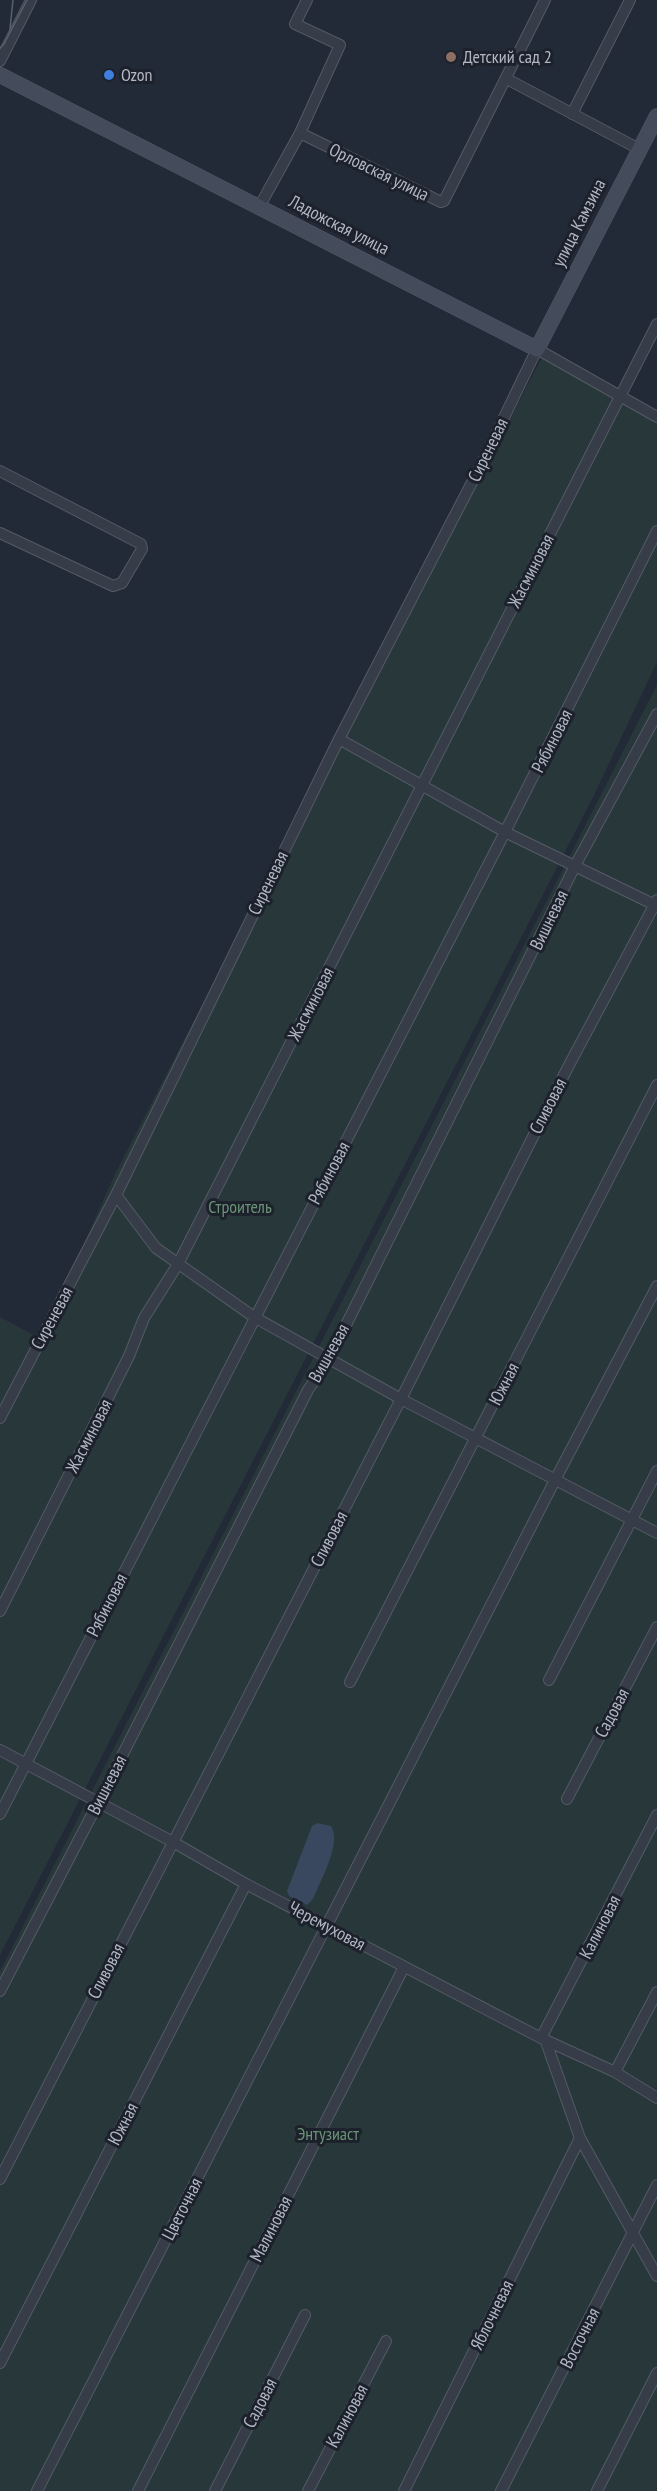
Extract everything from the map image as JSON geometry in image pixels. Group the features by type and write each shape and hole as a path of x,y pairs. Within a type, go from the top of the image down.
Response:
{"main road":[{"name":"Ладожская улица","path":"0,75 537,349"},
{"name":"улица Камзина","path":"537,349 657,116"}],"street":[{"path":"0,61 31,0"},
{"path":"259,207 300,133 340,45 295,24 307,0"},
{"name":"Орловская улица","path":"300,133 443,202 545,0"},
{"path":"572,114 630,0"},
{"path":"507,79 639,149"},
{"name":"Жасминовая","path":"0,1611 129,1356 144,1318 178,1264 657,324"},
{"name":"Ладожская улица","path":"537,349 657,417"},
{"name":"Сиреневая","path":"0,1418 116,1195 339,739 484,459 537,349"},
{"path":"0,471 141,544 142,549 122,582 113,586 0,533"},
{"name":"Рябиновая","path":"0,1814 505,832 657,531"},
{"name":"Вишневая","path":"0,1991 308,1390 329,1359 575,866 657,714"},
{"path":"339,739 505,832 656,903"},
{"name":"Сливовая","path":"0,2179 401,1399 563,1078 656,903"},
{"name":"Южная","path":"350,1682 657,1085"},
{"path":"116,1195 156,1248 254,1317 475,1439 657,1533"},
{"name":"Цветочная","path":"37,2491 555,1480 657,1286"},
{"path":"549,1680 657,1471"},
{"name":"Садовая","path":"567,1799 657,1627"},
{"name":"Черемуховая","path":"0,1750 173,1842 246,1884 615,2073 657,2098"},
{"name":"Калиновая","path":"543,2038 657,1815"},
{"name":"Южная","path":"0,2363 246,1884"},
{"name":"Малиновая","path":"138,2491 404,1966"},
{"path":"615,2073 657,1992"},
{"path":"543,2038 580,2138 657,2276"},
{"name":"Яблочневая","path":"404,2491 580,2138"},
{"name":"Восточная","path":"501,2491 657,2185"},
{"name":"Садовая","path":"215,2491 305,2314"},
{"name":"Калиновая","path":"308,2491 386,2341"},
{"path":"597,2491 657,2373"}],"green space":[{"name":"Строитель","path":"542,357 657,422 657,662 594,795 0,1955 0,1317 37,1337 85,1241 115,1174 339,739 389,655"},
{"name":"Энтузиаст","path":"657,685 657,2491 0,2491 0,1971"}],"water":[{"path":"317,1823 331,1826 334,1842 325,1873 313,1899 307,1905 289,1896 287,1891 312,1826"}],"tram line":[{"path":"10,29 13,0"},
{"path":"0,48 27,0"}],"place":[{"name":"Детский сад 2","path":"451,57"},
{"name":"Ozon","path":"109,75"}]}
